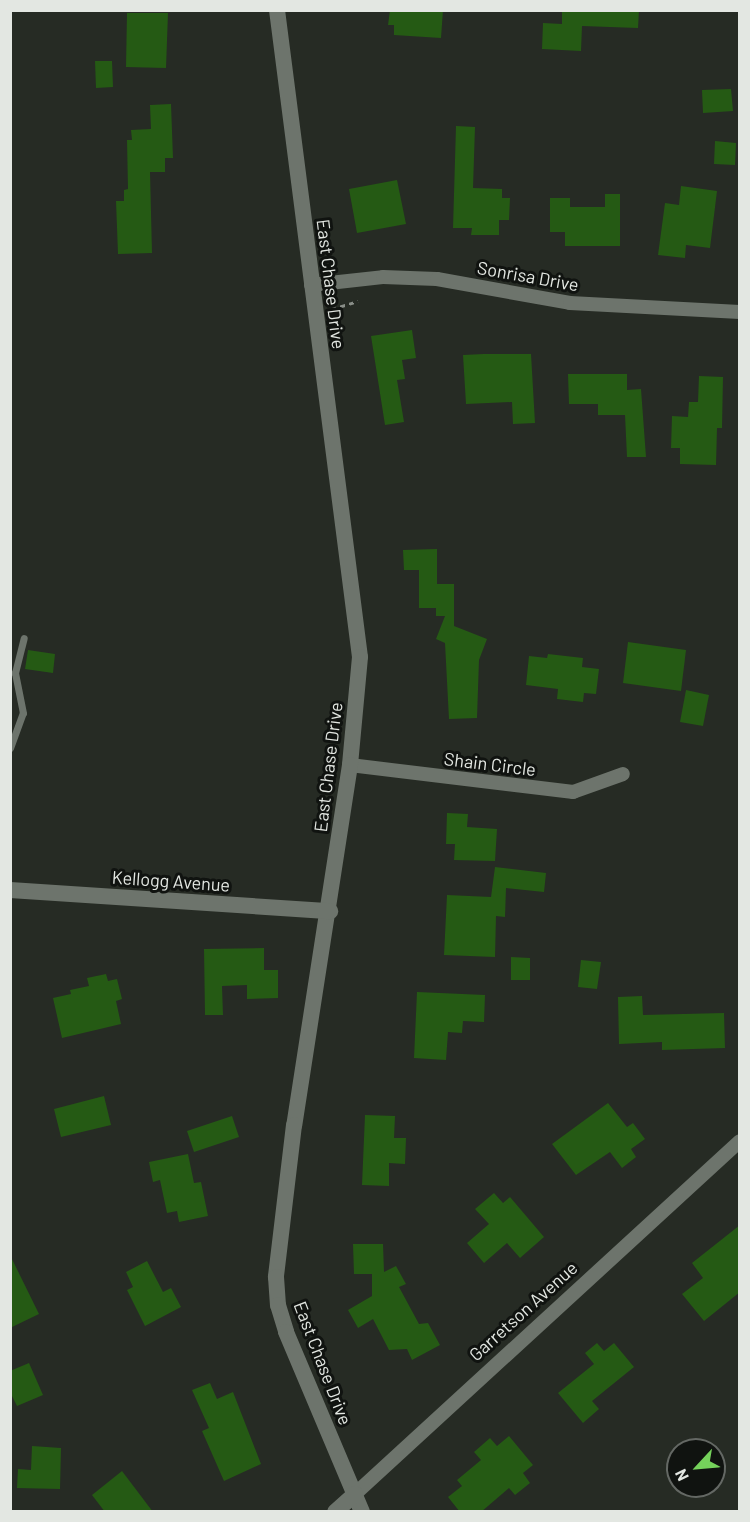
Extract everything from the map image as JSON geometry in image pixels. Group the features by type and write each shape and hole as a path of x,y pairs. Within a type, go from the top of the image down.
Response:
{"street":[{"name":"East Chase Drive","path":"277,10 360,657 350,765 330,911 294,1125 276,1276 278,1305 286,1332 362,1512"},
{"name":"Sonrisa Drive","path":"311,285 383,277 437,279 570,303 740,312"},
{"name":"Shain Circle","path":"350,765 573,792 623,774"},
{"name":"Kellogg Avenue","path":"10,890 330,911"},
{"name":"Garretson Avenue","path":"335,1512 740,1141"}],"lane":[{"path":"10,748 23,713 15,673 24,638"}],"building":[{"path":"390,10 443,10 441,38 394,35 394,25 388,25"},
{"path":"562,10 639,10 638,28 582,26 581,51 542,49 543,23 562,24"},
{"path":"127,13 168,13 166,68 126,67"},
{"path":"95,61 112,61 113,87 96,88"},
{"path":"731,89 733,111 703,113 702,90"},
{"path":"171,104 173,158 165,158 165,172 150,172 152,253 118,254 116,201 124,201 124,190 128,189 127,140 132,140 131,130 151,129 150,105"},
{"path":"456,126 475,127 473,188 502,189 502,198 510,198 509,220 499,220 499,235 471,235 472,228 453,228"},
{"path":"715,141 736,143 735,165 714,164"},
{"path":"397,180 406,224 357,233 349,189"},
{"path":"681,186 717,191 710,248 686,245 685,258 658,255 665,203 679,205"},
{"path":"605,194 620,194 620,246 565,246 565,232 550,232 550,198 570,198 570,207 605,207"},
{"path":"412,330 416,358 402,360 405,379 397,380 404,422 385,425 371,336"},
{"path":"531,354 535,423 513,424 512,402 466,404 463,355"},
{"path":"568,374 627,374 627,390 641,389 646,457 627,457 625,415 598,415 598,404 569,404"},
{"path":"699,376 723,377 722,428 717,428 716,465 680,464 680,448 671,448 672,416 688,417 689,402 698,402"},
{"path":"437,549 437,584 454,584 454,626 487,639 479,660 477,718 449,719 445,643 436,639 445,616 436,616 436,608 419,608 419,570 404,570 403,550"},
{"path":"628,642 686,650 681,691 623,683"},
{"path":"28,650 55,654 53,673 25,669"},
{"path":"548,654 583,658 582,667 599,669 596,694 584,693 583,702 557,699 558,689 526,685 529,656 547,658"},
{"path":"686,690 709,695 703,726 680,722"},
{"path":"447,813 468,814 467,827 497,829 495,861 454,860 455,844 446,844"},
{"path":"495,867 546,873 544,892 506,888 505,917 496,916 495,957 444,955 447,895 491,897"},
{"path":"264,948 264,970 278,970 278,998 247,999 247,985 222,986 223,1015 205,1015 204,949"},
{"path":"511,957 530,958 530,980 511,980"},
{"path":"581,960 601,962 597,989 578,987"},
{"path":"106,974 108,981 117,979 122,999 116,1001 121,1024 62,1038 53,998 71,994 70,990 89,986 87,978"},
{"path":"417,992 485,995 484,1022 463,1021 462,1033 448,1032 446,1060 414,1058"},
{"path":"642,996 643,1015 724,1013 725,1048 662,1050 662,1042 619,1044 618,997"},
{"path":"104,1096 111,1125 61,1137 54,1109"},
{"path":"608,1103 627,1127 633,1123 645,1139 631,1149 636,1157 622,1168 610,1152 576,1175 552,1144"},
{"path":"365,1115 395,1116 394,1138 406,1138 405,1164 389,1163 389,1186 362,1185"},
{"path":"232,1116 239,1137 194,1152 187,1131"},
{"path":"188,1154 194,1183 201,1182 208,1216 179,1222 177,1211 167,1213 160,1180 153,1182 149,1162"},
{"path":"494,1193 503,1203 510,1197 544,1237 520,1258 507,1243 484,1263 467,1243 489,1224 475,1209"},
{"path":"740,1225 740,1292 704,1321 682,1294 703,1278 692,1263"},
{"path":"353,1244 383,1244 384,1272 396,1266 406,1284 399,1287 419,1324 428,1323 440,1345 412,1360 407,1349 389,1350 373,1319 358,1328 348,1310 372,1296 372,1274 354,1274"},
{"path":"10,1255 39,1314 10,1328"},
{"path":"147,1261 163,1292 171,1288 181,1307 145,1326 127,1290 133,1287 126,1272"},
{"path":"597,1343 604,1351 614,1343 634,1367 592,1401 599,1409 583,1423 558,1393 594,1364 585,1353"},
{"path":"29,1363 43,1395 17,1406 10,1392 10,1371"},
{"path":"210,1383 217,1399 233,1392 261,1464 224,1481 202,1431 209,1428 192,1390"},
{"path":"509,1436 533,1465 523,1473 530,1483 515,1495 509,1488 481,1512 460,1512 448,1497 462,1486 457,1480 481,1460 474,1452 490,1438 497,1446"},
{"path":"32,1446 61,1448 60,1489 17,1488 18,1469 31,1470"},
{"path":"122,1471 153,1512 105,1512 92,1495"}]}
